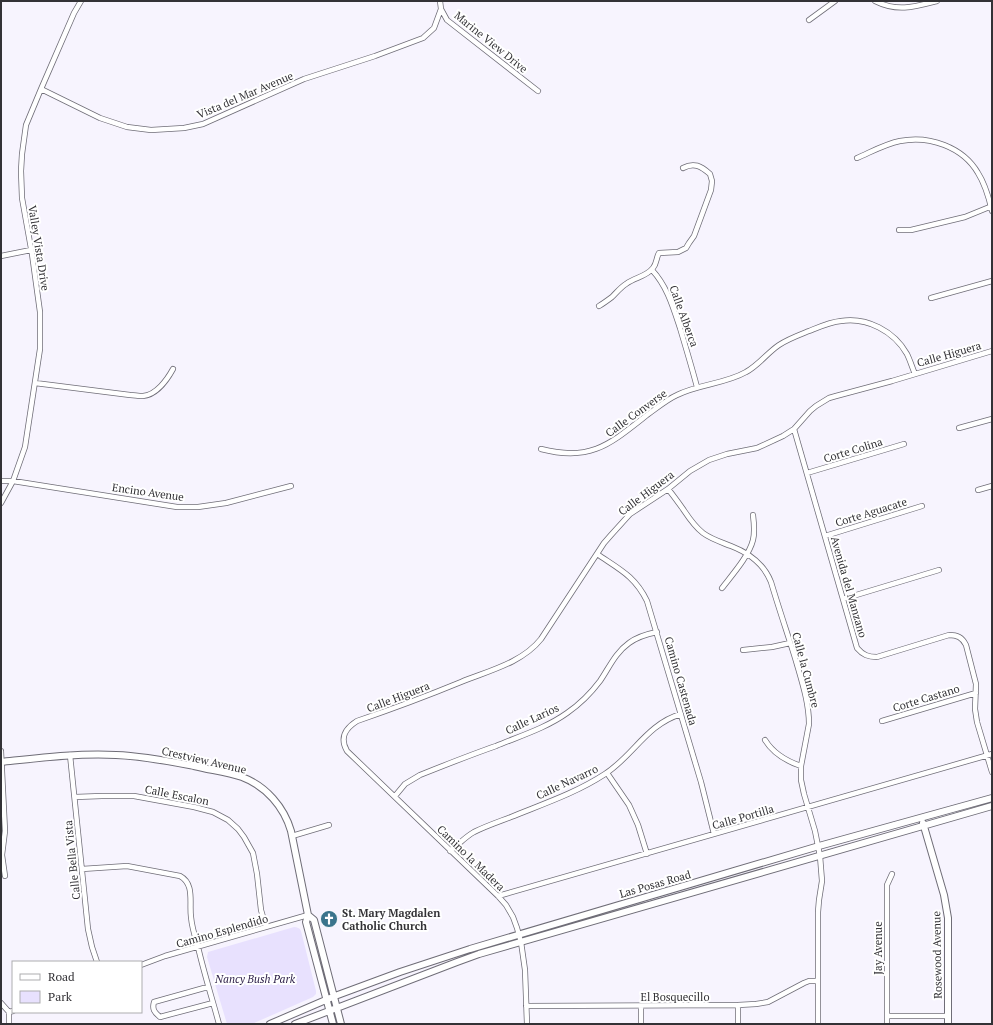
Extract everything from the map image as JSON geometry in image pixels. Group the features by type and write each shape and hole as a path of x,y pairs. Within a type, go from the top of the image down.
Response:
{"main road":[{"name":"Crestview Avenue","path":"2,762 70,755 108,754 142,757 226,773 243,778 262,789 275,800 286,818 292,836 308,915 306,922 333,1024"},
{"name":"Las Posas Road","path":"270,1024 334,996 493,941 819,846 992,798"},
{"name":"Las Posas Road","path":"295,1024 457,962 521,942 992,806"},
{"name":"Rosewood Avenue","path":"921,818 944,895 948,918 948,1024"},
{"name":"Crestview Avenue","path":"308,915 314,920 341,1024"}],"street":[{"name":"Valley Vista Drive","path":"1,504 13,481 25,446 40,349 40,312 22,198 21,162 26,125 74,13 81,1"},
{"name":"Marine View Drive","path":"440,1 441,9 447,20 538,91"},
{"path":"809,20 835,1"},
{"path":"875,1 891,7 903,8 915,7 937,1"},
{"name":"Vista del Mar Avenue","path":"41,89 100,118 127,127 151,130 184,128 203,124 304,79 375,56 423,38 434,28 441,9"},
{"path":"857,158 900,141 915,139 930,141 940,144 964,156 975,168 982,179 992,208 965,217 911,230 899,230"},
{"path":"599,306 612,297 625,284 652,270 659,253 678,252 686,248 694,236 711,190 712,181 710,174 707,171 695,165 688,165 683,168"},
{"path":"1,256 31,250"},
{"name":"Calle Alberca","path":"652,270 664,287 673,306 697,388"},
{"path":"931,298 992,281"},
{"name":"Calle Converse","path":"541,449 562,454 570,454 600,448 614,440 675,395 740,375 753,368 773,349 787,340 820,326 842,321 856,321 876,326 894,337 910,360 915,374"},
{"name":"Calle Higuera","path":"344,735 348,727 357,722 508,663 528,653 541,639 610,535 630,514 668,489 690,471 709,460 757,448 783,436 794,429 816,406 829,398 992,351"},
{"path":"34,383 143,396 156,390 173,369"},
{"path":"959,428 992,419"},
{"name":"Avenida del Manzano","path":"794,429 856,645 861,653 867,657 877,657 949,635 954,635 961,638 966,645 975,678 977,722 990,754 992,772"},
{"name":"Corte Colina","path":"807,473 904,444"},
{"name":"Encino Avenue","path":"1,481 13,481 184,507 198,507 226,503 291,486"},
{"path":"978,490 992,486"},
{"name":"Calle la Cumbre","path":"668,489 699,530 715,540 730,545 747,554 761,565 769,578 806,697 808,724 801,766 801,780 819,846 822,881 819,900 818,1024"},
{"name":"Corte Aguacate","path":"825,536 922,506"},
{"path":"722,588 750,549 753,540 753,515"},
{"name":"Camino Castenada","path":"597,554 622,570 634,581 647,601 701,782 714,834"},
{"path":"843,599 939,570"},
{"name":"Calle Larios","path":"394,796 405,784 420,775 518,737 557,720 575,707 590,693 614,658 623,648 634,640 657,632"},
{"path":"743,650 790,644"},
{"name":"Corte Castano","path":"882,721 976,693"},
{"name":"Calle Navarro","path":"450,851 474,832 495,822 565,795 588,784 622,762 658,725 681,714"},
{"name":"Camino la Madera","path":"344,735 344,744 347,751 498,896 511,911 516,922 521,942 525,970 527,1024"},
{"path":"765,740 769,747 783,758 801,766"},
{"path":"1,751 5,831 2,855 4,876"},
{"name":"Calle Portilla","path":"498,896 990,754"},
{"name":"Calle Bella Vista","path":"70,755 88,929 97,961"},
{"path":"606,773 629,805 638,825 647,854"},
{"name":"Calle Escalon","path":"75,797 134,796 194,807 213,812 228,820 244,836 253,853 261,910 266,928"},
{"path":"292,836 329,825"},
{"path":"82,869 127,866 180,876 188,882 190,886 193,929 219,1024"},
{"name":"Jay Avenue","path":"887,1024 887,885 892,874"},
{"name":"Camino Esplendido","path":"142,965 165,956 308,915"},
{"name":"El Bosquecillo","path":"526,1006 756,1004 768,1002 809,981 818,981"},
{"path":"209,988 204,988 154,1002 152,1008 160,1017 213,1003"},
{"path":"1,1003 11,1012 9,1024"},
{"path":"738,1005 738,1024"},
{"path":"641,1006 641,1024"},
{"path":"887,1016 948,1016"}],"green space":[{"name":"Nancy Bush Park","path":"294,927 300,929 301,931 316,994 313,997 252,1024 227,1024 207,957 208,952"}],"place":[{"name":"St. Mary Magdalen Catholic Church","path":"329,919"}]}
